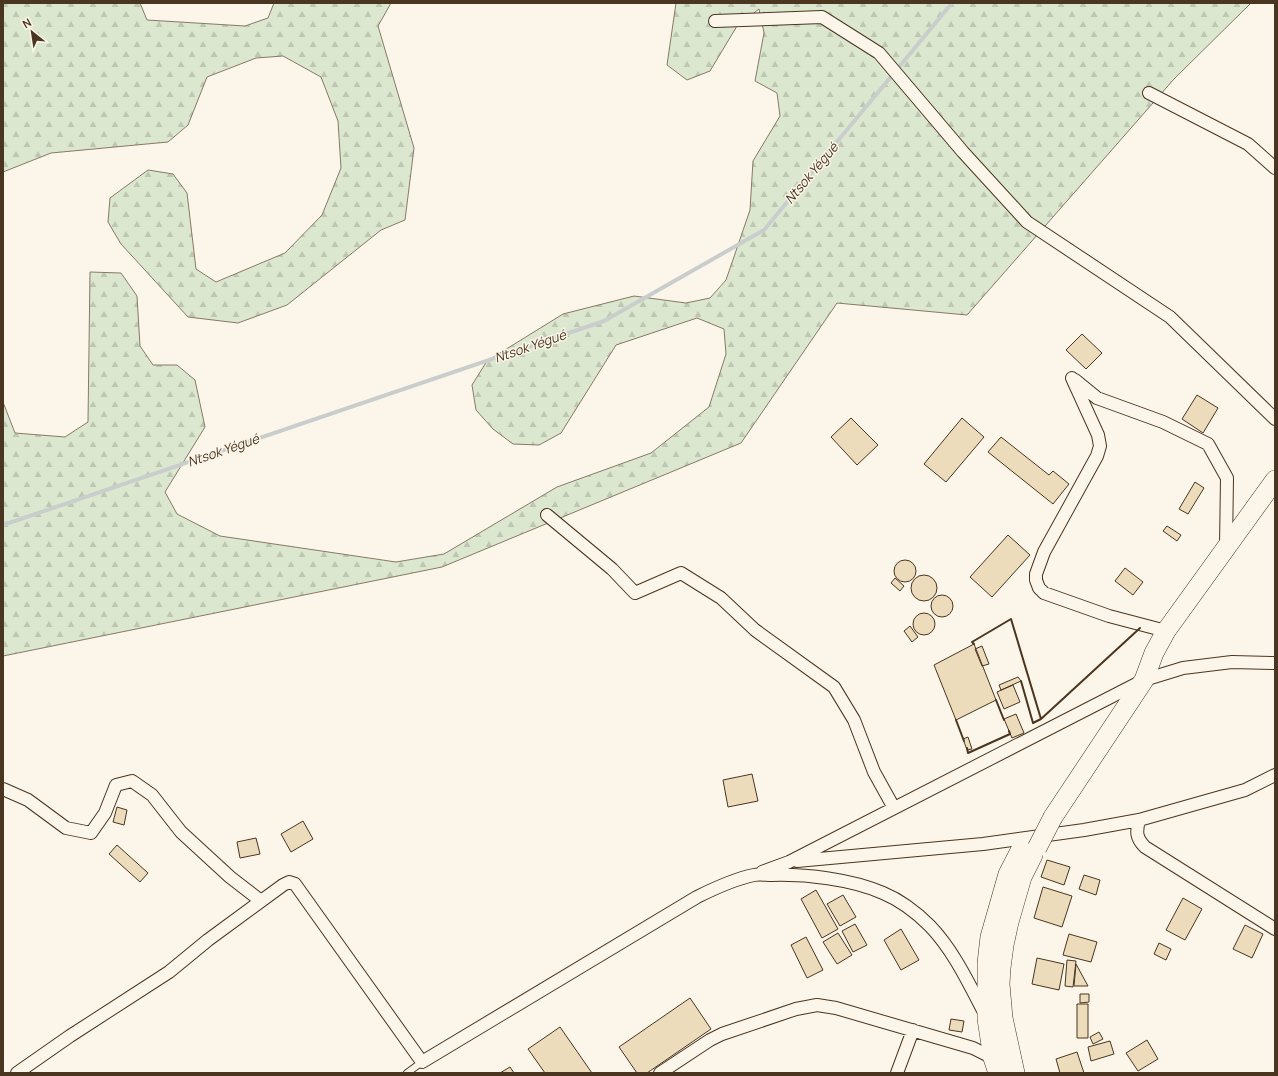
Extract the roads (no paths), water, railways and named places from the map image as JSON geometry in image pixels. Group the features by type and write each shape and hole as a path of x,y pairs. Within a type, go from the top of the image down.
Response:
{"main road":[{"path":"1045,819 1144,680 1154,653 1166,631 1275,480"},
{"path":"995,1066 987,1019 987,963 990,937 1008,874 1030,846 1122,692 1154,653"},
{"path":"1015,1073 1003,1018 1000,984 1001,968 1009,922 1030,846"}],"street":[{"path":"715,21 822,17 879,53 962,152 1027,222 1170,316 1275,419"},
{"path":"1148,92 1248,144 1275,168"},
{"path":"1166,631 1085,608 1044,593 1039,588 1036,574 1044,552 1098,456 1100,446 1095,427 1072,378 1097,398 1163,422 1208,444 1227,478 1226,547"},
{"path":"547,515 612,569 635,593 681,573 721,598 755,630 834,687 854,720 874,772 894,808"},
{"path":"17,1073 70,1036 169,972 208,940 282,885 289,882 295,884 422,1062 697,897 725,883 755,875 789,862 1144,680 1183,668 1204,665 1232,662 1275,664"},
{"path":"789,862 983,844 1084,830 1139,820 1245,790 1275,775"},
{"path":"3,789 28,800 66,828 91,833 105,813 116,785 132,781 152,795 181,832 230,877 261,901"},
{"path":"1139,820 1136,832 1139,841 1145,847 1275,929"},
{"path":"755,875 792,874 859,885 883,893 909,908 930,926 947,948 966,976 987,1019"},
{"path":"660,1073 716,1037 796,1009 817,1005 836,1008 973,1048 995,1066"},
{"path":"897,1073 913,1030"}],"lane":[{"path":"407,1073 422,1062"}],"waterway":[{"name":"Ntsok Yégué","path":"3,525 604,321 764,230 952,3"}]}
